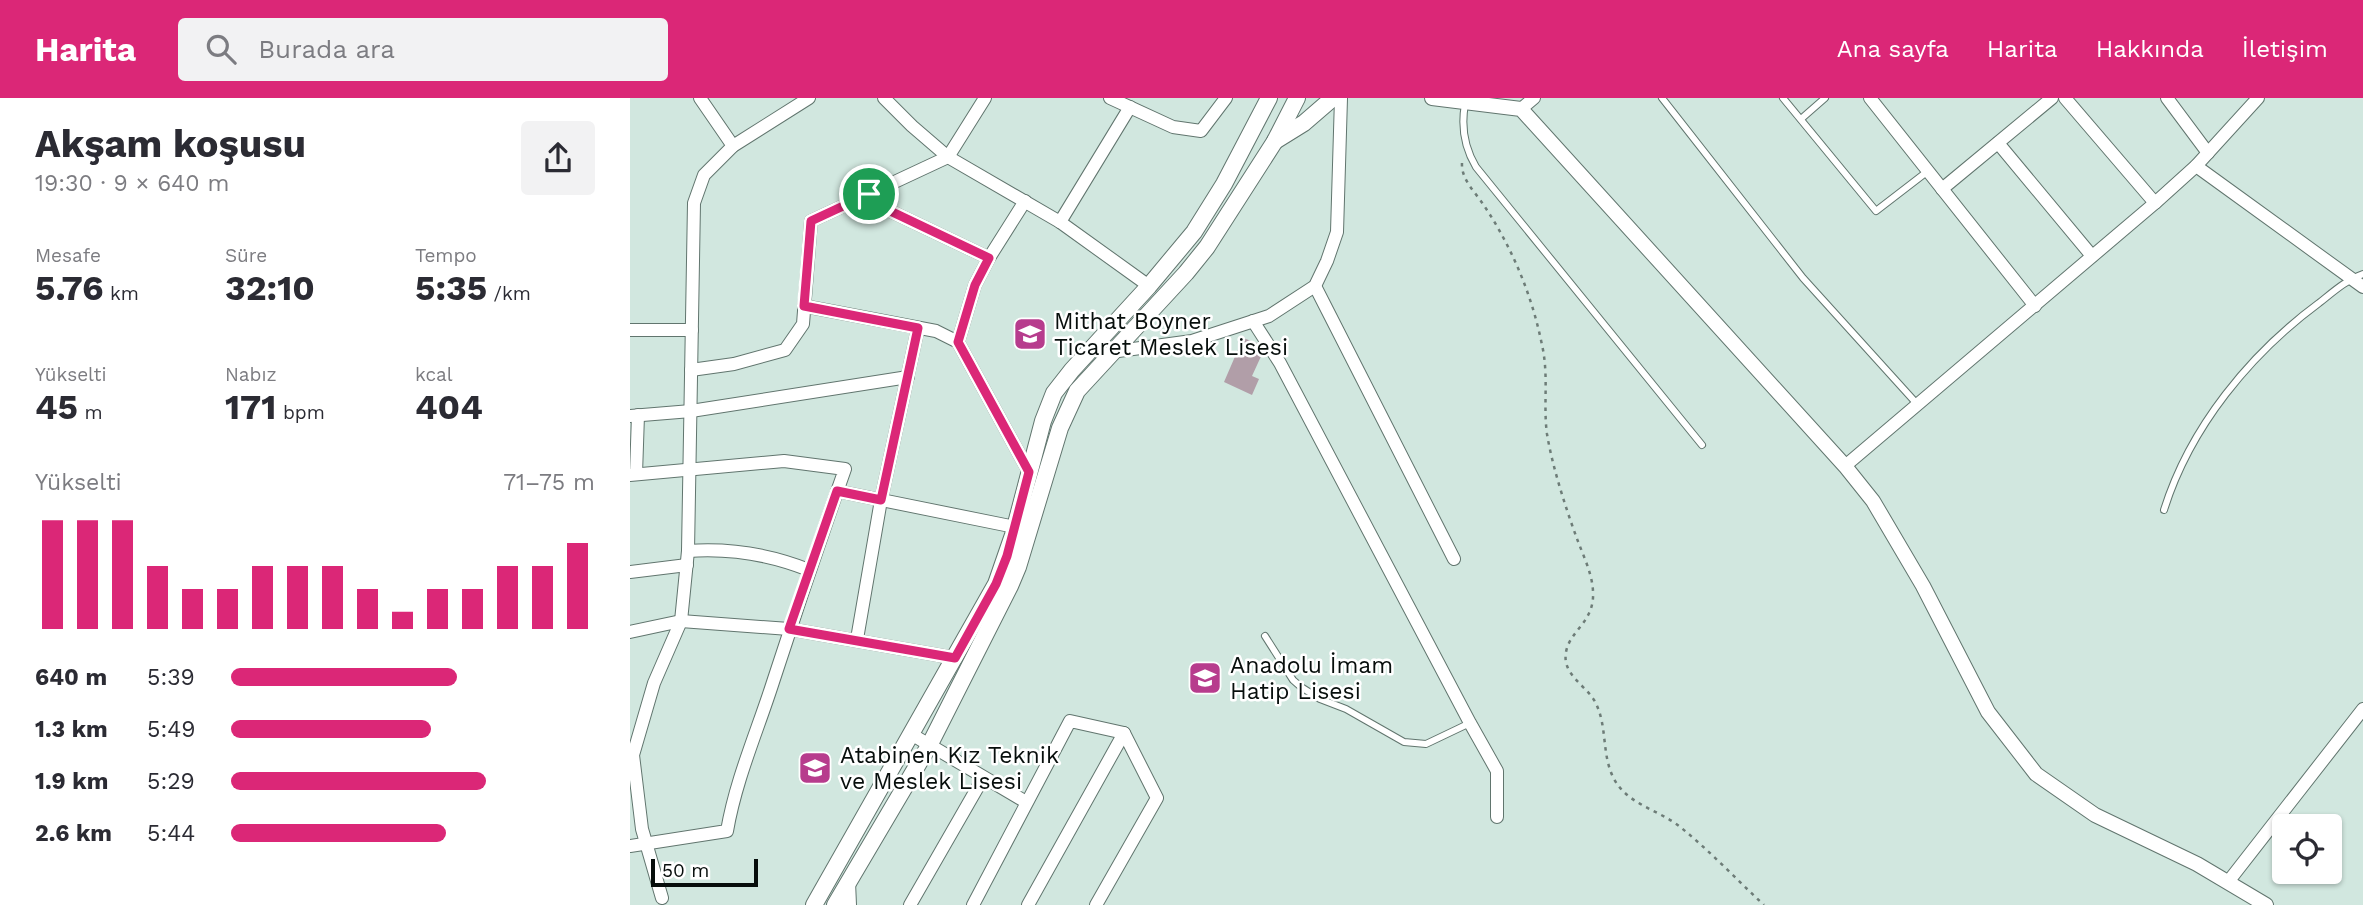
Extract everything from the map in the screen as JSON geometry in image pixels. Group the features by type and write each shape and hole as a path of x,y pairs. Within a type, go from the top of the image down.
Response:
{"main road":[{"path":"814,905 996,584 1015,527 1048,405 1061,382 1179,251 1209,208 1269,98"},
{"path":"835,905 930,744 1010,586 1068,406 1089,374 1207,247 1275,141 1297,98"},
{"path":"1275,141 1304,124 1334,98"}],"street":[{"path":"700,98 733,146"},
{"path":"663,898 642,829 632,756 654,683 681,621 688,551 694,203 704,175 733,146 809,98"},
{"path":"884,98 948,157 1060,222 1149,286"},
{"path":"691,370 734,364 785,351 803,324 811,221 948,157 985,98"},
{"path":"1110,98 1173,127 1201,131 1226,98"},
{"path":"1110,352 1192,341 1269,316 1315,286 1337,232 1341,98"},
{"path":"1432,98 1484,101 1521,109 1845,466 1873,501 1923,586 1988,712 2036,774 2095,815 2197,864 2266,905"},
{"path":"1521,109 1534,98"},
{"path":"1870,98 2035,306"},
{"path":"1942,190 2052,98"},
{"path":"2065,98 2155,203"},
{"path":"2167,98 2208,153"},
{"path":"1845,466 2155,203 2196,166 2258,98"},
{"path":"1060,222 1130,107"},
{"path":"1998,143 2092,256"},
{"path":"2196,166 2357,276 2363,287"},
{"path":"869,194 886,209 989,258"},
{"path":"958,342 975,285 1025,201"},
{"path":"1315,286 1454,559"},
{"path":"804,306 936,331 958,342 1029,472"},
{"path":"1254,321 1280,363 1497,771 1497,817"},
{"path":"857,639 881,500 918,328"},
{"path":"630,330 692,330"},
{"path":"630,846 727,831 732,798 845,469 783,461 633,475 634,415 691,411 908,377"},
{"path":"837,491 1015,527"},
{"path":"688,551 744,552 810,570"},
{"path":"630,572 687,565"},
{"path":"630,632 681,621 789,629 955,658"},
{"path":"2228,882 2363,709"},
{"path":"973,905 1070,721 1124,733"},
{"path":"1028,905 1124,733"},
{"path":"1096,905 1157,798 1124,733"},
{"path":"911,734 1026,802"},
{"path":"910,905 983,778"},
{"path":"833,874 850,882 850,905"}],"lane":[{"path":"1662,98 1803,278 1918,405"},
{"path":"1783,98 1876,211 1928,171"},
{"path":"1801,119 1825,98"},
{"path":"1466,102 1463,128 1468,150 1476,167 1702,445"},
{"path":"2164,510 2187,454 2245,372 2290,324 2357,276"},
{"path":"1265,636 1293,680 1301,687 1404,742 1426,744 1470,723"}],"path":[{"path":"1468,150 1462,162 1463,175 1496,223 1536,317 1547,374 1547,433 1570,518 1592,581 1592,607 1583,626 1568,646 1567,667 1599,710 1609,767 1619,786 1634,802 1657,812 1681,828 1764,905"}],"building":[{"path":"1243,338 1257,343 1263,352 1252,376 1259,379 1252,395 1224,382"}],"place":[{"name":"Mithat Boyner Ticaret Meslek Lisesi","path":"1030,334"},
{"name":"Anadolu İmam Hatip Lisesi","path":"1205,678"},
{"name":"Atabinen Kız Teknik ve Meslek Lisesi","path":"815,768"}],"route":[{"path":"869,194 886,209 989,258 975,285 958,342 1029,472 1007,556 996,584 955,658 789,629 837,491 881,500 918,328 804,306 811,221 869,194"}]}
